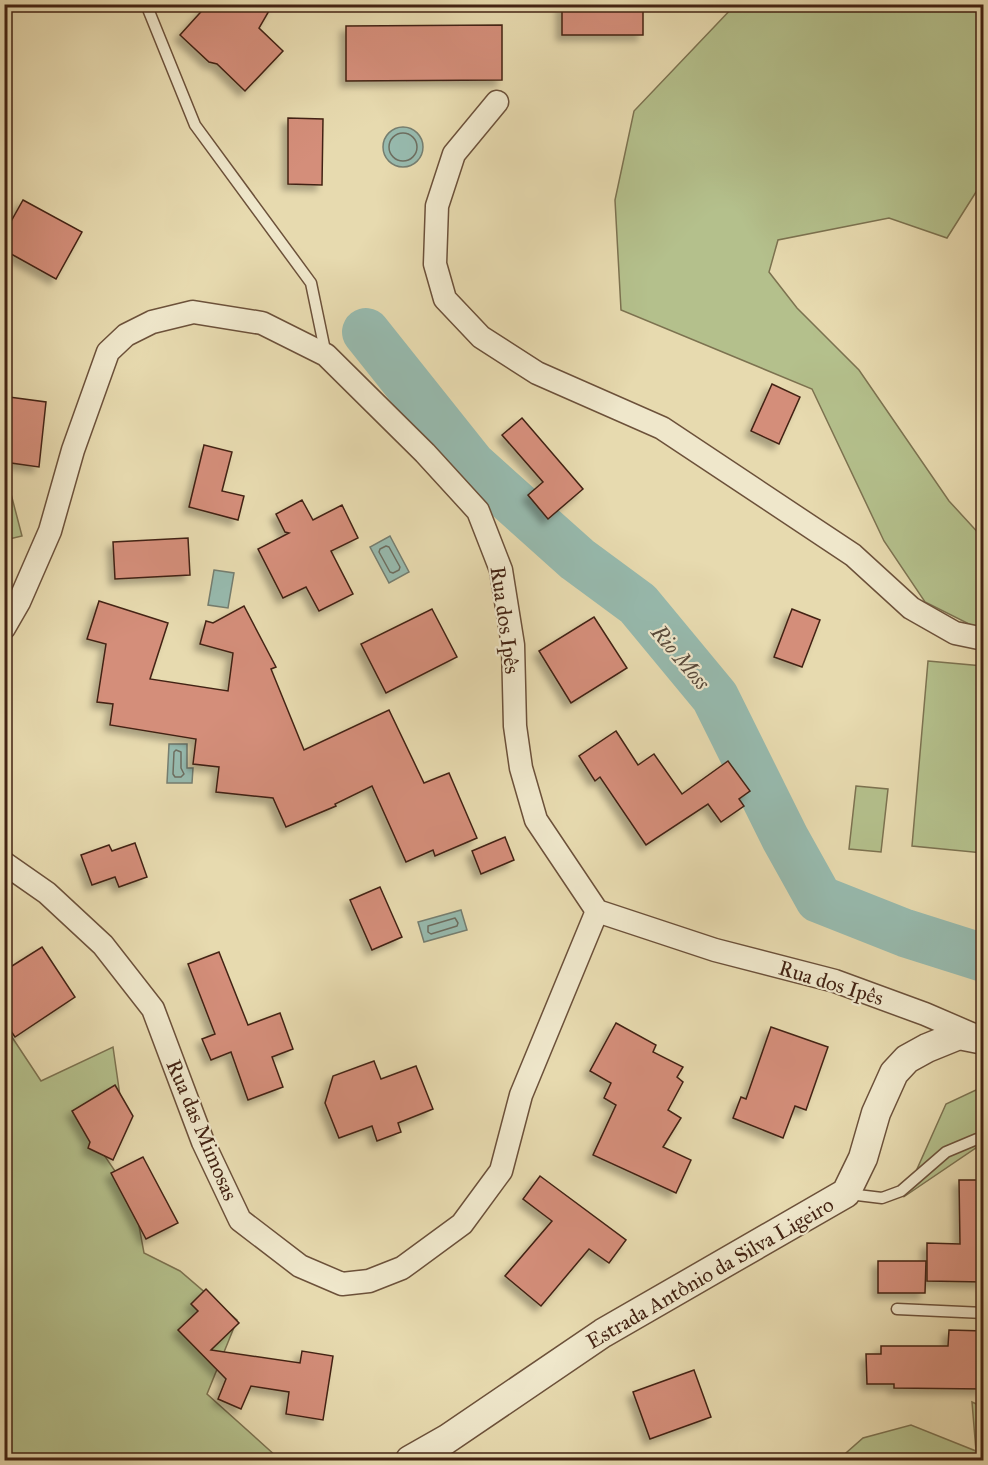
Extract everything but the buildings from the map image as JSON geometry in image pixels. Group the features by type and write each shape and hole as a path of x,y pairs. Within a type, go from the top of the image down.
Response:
{"street":[{"path":"497,102 454,154 437,206 435,264 445,299 481,337 537,373 662,428 853,555 911,608 955,633 984,639"},
{"name":"Rua dos Ipês","path":"4,628 19,602 50,531 73,450 108,352 126,335 152,322 193,312 262,323 326,355 425,453 478,511 501,570 513,645 515,726 521,768 536,820 597,911 715,950 835,981 925,1014 984,1039"},
{"name":"Rua das Mimosas","path":"4,863 47,894 103,945 153,1009 203,1142 240,1220 300,1266 342,1284 369,1281 402,1268 462,1224 501,1172 521,1095 597,911"},
{"name":"Estrada Antônio da Silva Ligeiro","path":"410,1461 603,1333 846,1193 863,1158 876,1113 894,1073 907,1059 959,1035 984,1039"}],"lane":[{"path":"146,4 195,124 311,283 326,355"},
{"path":"846,1193 882,1198 901,1191 946,1152 977,1139 984,1141"},
{"path":"897,1309 984,1313"}],"green space":[{"path":"735,5 983,5 983,181 947,238 889,218 778,240 769,272 797,308 859,370 949,501 983,538 983,631 925,602 884,541 812,389 621,310 615,200 634,111"},
{"path":"4,467 22,536 5,540 4,540"},
{"path":"928,661 983,666 983,853 912,846"},
{"path":"856,786 888,789 881,852 849,849"},
{"path":"4,1025 41,1081 113,1047 121,1103 87,1130 134,1199 144,1253 180,1271 237,1320 207,1394 277,1457 277,1460 5,1460"},
{"path":"978,1089 983,1090 983,1143 905,1196 946,1104"},
{"path":"972,1402 983,1407 983,1460 838,1460 863,1438 911,1425 976,1451"}],"water":[{"path":"403,127 411,128 417,133 422,139 422,155 417,161 411,166 403,167 395,166 389,161 384,155 383,147 384,139 389,133 395,128"},
{"path":"390,536 409,572 389,583 370,547"},
{"path":"214,570 234,573 228,608 208,605"},
{"path":"169,744 187,744 187,768 193,768 192,783 167,783"},
{"path":"461,910 467,930 424,942 418,922"}],"waterway":[{"name":"Rio Moss","path":"366,332 472,465 577,559 638,604 715,697 785,838 819,899 905,933 984,958"}]}
